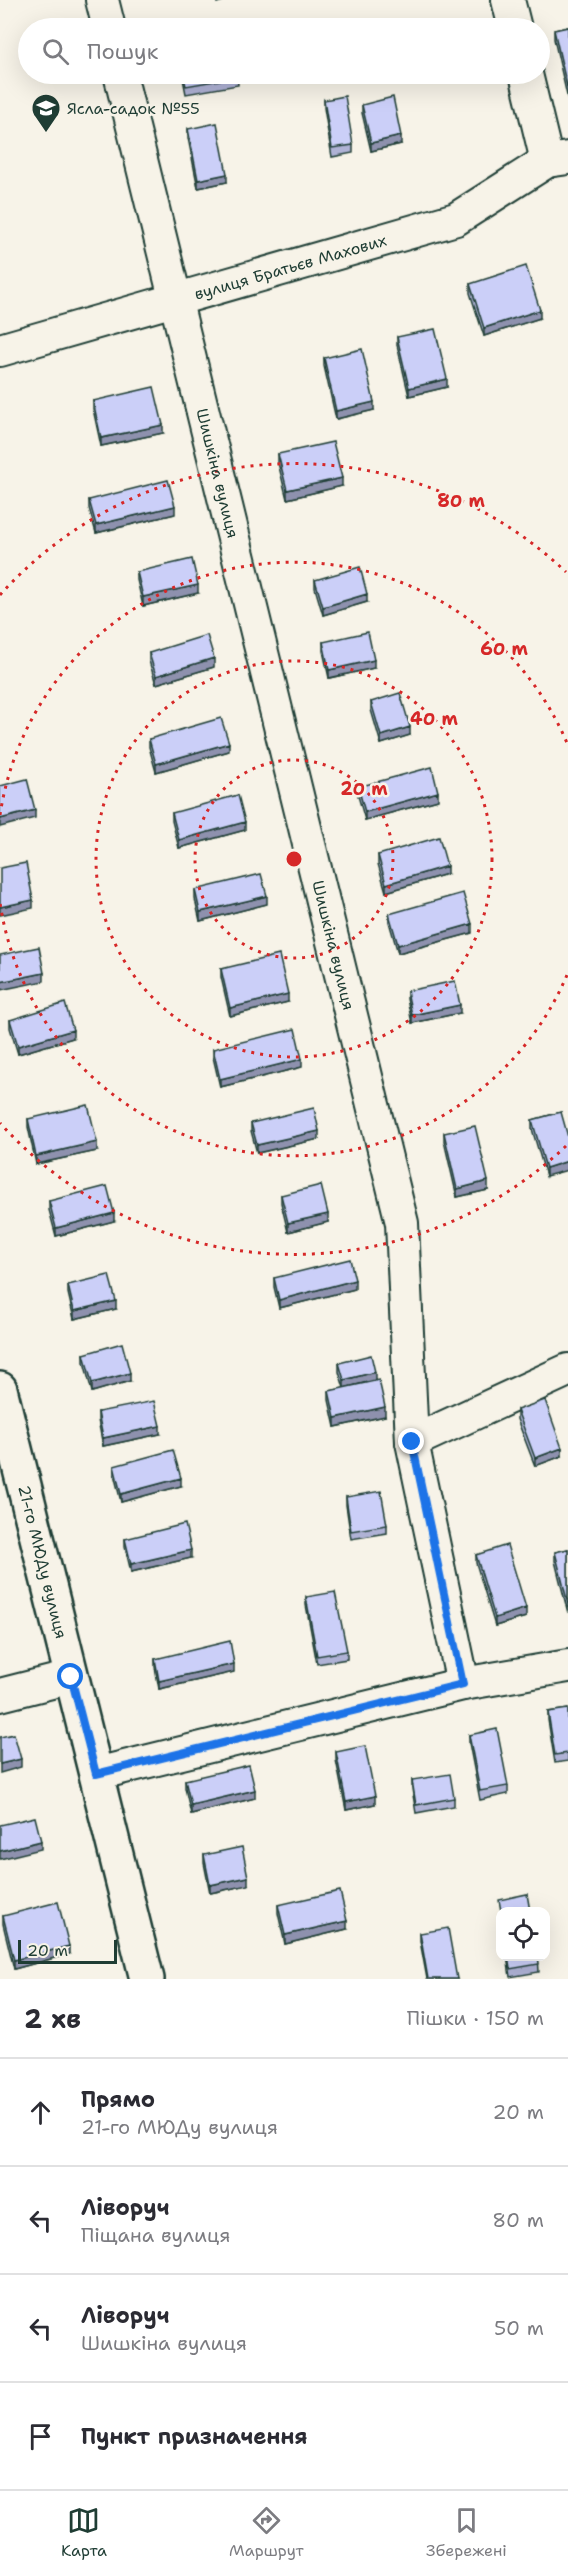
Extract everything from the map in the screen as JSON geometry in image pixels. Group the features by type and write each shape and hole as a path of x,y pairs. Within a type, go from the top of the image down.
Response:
{"street":[{"path":"102,0 106,18"},
{"path":"508,0 512,18"},
{"name":"Шишкіна вулиця","path":"122,84 402,1223 412,1442 463,1684"},
{"path":"530,84 557,160"},
{"name":"вулиця Братьєв Махових","path":"0,350 456,219 557,160"},
{"path":"412,1442 568,1370"},
{"name":"21-го МЮДу вулиця","path":"0,1389 147,1979"},
{"path":"96,1774 463,1684 568,1666"},
{"path":"0,1695 71,1677"}],"building":[{"path":"568,27 568,91 554,30"},
{"path":"345,96 353,145 332,148 324,100"},
{"path":"393,97 401,136 371,143 362,105"},
{"path":"217,123 227,174 198,180 188,129"},
{"path":"526,266 540,310 484,328 470,284"},
{"path":"435,329 447,379 409,388 397,337"},
{"path":"362,349 374,402 336,411 324,358"},
{"path":"154,387 163,425 101,438 93,401"},
{"path":"333,442 342,478 287,490 278,454"},
{"path":"168,480 175,506 96,525 89,500"},
{"path":"192,559 198,585 143,597 137,572"},
{"path":"360,567 367,594 323,607 315,580"},
{"path":"368,632 374,660 329,670 323,642"},
{"path":"207,635 214,658 156,676 149,653"},
{"path":"400,693 410,727 381,736 371,702"},
{"path":"221,718 229,743 156,764 149,739"},
{"path":"432,767 438,792 365,812 358,787"},
{"path":"27,779 35,810 0,819 0,786"},
{"path":"238,795 245,822 179,840 172,813"},
{"path":"439,837 447,866 386,884 378,855"},
{"path":"26,863 33,900 0,907 0,868"},
{"path":"261,874 267,896 200,912 195,890"},
{"path":"463,893 472,924 398,945 389,914"},
{"path":"39,947 44,973 0,982 0,955"},
{"path":"279,955 288,994 230,1008 221,969"},
{"path":"455,981 460,1005 412,1015 407,991"},
{"path":"65,1003 73,1030 18,1046 10,1020"},
{"path":"295,1029 302,1059 220,1079 213,1049"},
{"path":"88,1105 97,1142 36,1156 28,1119"},
{"path":"314,1108 319,1131 257,1145 251,1123"},
{"path":"561,1112 568,1137 568,1161 546,1168 532,1120"},
{"path":"475,1126 488,1181 457,1189 444,1133"},
{"path":"321,1185 328,1214 288,1223 281,1195"},
{"path":"107,1186 114,1213 56,1228 49,1201"},
{"path":"350,1259 355,1280 279,1300 274,1278"},
{"path":"109,1275 116,1301 74,1311 68,1285"},
{"path":"122,1343 130,1373 92,1383 84,1354"},
{"path":"371,1355 375,1372 344,1380 339,1363"},
{"path":"379,1380 385,1407 335,1418 329,1391"},
{"path":"545,1400 562,1448 535,1458 517,1410"},
{"path":"154,1401 160,1426 103,1438 98,1412"},
{"path":"173,1450 181,1478 121,1494 114,1466"},
{"path":"381,1491 387,1525 351,1531 346,1497"},
{"path":"185,1524 191,1550 131,1564 125,1539"},
{"path":"507,1545 526,1608 495,1618 476,1555"},
{"path":"568,1549 568,1604 555,1552"},
{"path":"335,1592 347,1651 317,1656 306,1597"},
{"path":"230,1641 234,1664 159,1681 155,1659"},
{"path":"568,1709 568,1753 555,1755 548,1712"},
{"path":"497,1729 508,1786 480,1791 469,1735"},
{"path":"14,1734 21,1759 0,1764 0,1737"},
{"path":"365,1746 375,1796 346,1802 336,1752"},
{"path":"249,1765 255,1790 191,1805 185,1780"},
{"path":"450,1774 454,1798 416,1805 412,1780"},
{"path":"35,1817 41,1841 0,1851 0,1825"},
{"path":"242,1847 248,1877 210,1885 204,1855"},
{"path":"340,1891 347,1921 285,1935 278,1905"},
{"path":"527,1894 529,1907 500,1907 499,1900"},
{"path":"58,1902 69,1946 14,1960 3,1916"},
{"path":"448,1928 457,1979 428,1979 420,1933"},
{"path":"509,1961 539,1961 539,1964 510,1969"}],"place":[{"name":"Ясла-садок №55","path":"46,134"}],"route":[{"path":"71,1677 96,1774 463,1684 412,1442"}]}
